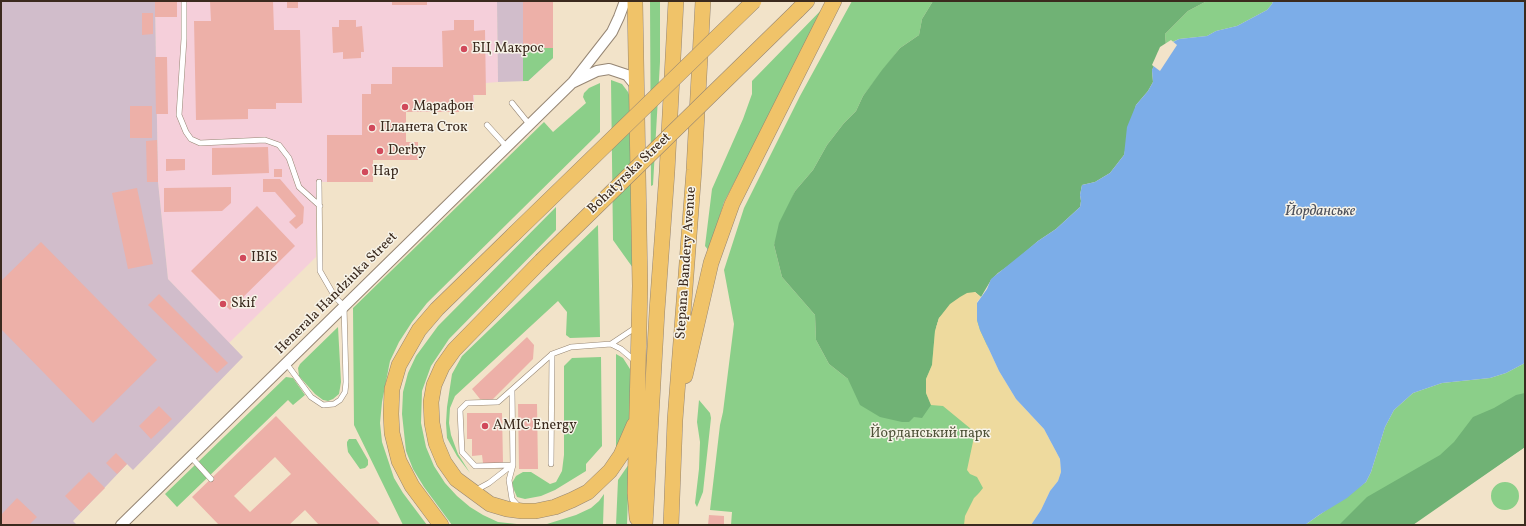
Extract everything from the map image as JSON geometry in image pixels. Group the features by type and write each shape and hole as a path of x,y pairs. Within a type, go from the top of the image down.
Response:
{"main road":[{"path":"635,1 640,278 636,493 638,525"},
{"name":"Stepana Bandery Avenue","path":"645,525 676,1"},
{"name":"Stepana Bandery Avenue","path":"670,525 675,420 694,170 703,1"},
{"path":"441,525 412,486 399,461 392,433 392,389 399,365 419,330 437,309 754,1"},
{"path":"675,420 711,264 732,204 834,1"},
{"name":"Bohatyrska Street","path":"637,414 621,455 610,471 588,492 555,507 536,511 522,511 507,509 490,504 456,479 444,462 436,443 432,423 431,402 434,385 442,367 454,350 541,261 802,6"}],"street":[{"name":"Henerala Handziuka Street","path":"120,525 572,82 612,32 625,1"},
{"name":"Henerala Handziuka Street","path":"572,82 597,70 609,69 626,75 636,86"}],"lane":[{"path":"184,1 184,39 179,115 186,132 191,139 200,143 265,140 279,145 289,158 299,187 320,206"},
{"path":"512,103 529,124"},
{"path":"487,125 506,146"},
{"path":"286,363 311,398 324,405 334,404 340,400 345,392 344,306 335,297 320,271 319,182"},
{"path":"513,465 475,466 462,452 460,410 466,403 498,402 552,354 571,347 611,344 639,325"},
{"path":"611,344 624,351 638,364"},
{"path":"552,354 552,464"},
{"path":"512,391 513,465 509,480 512,499 522,511"},
{"path":"191,457 211,479"},
{"path":"472,492 489,483 513,465"}],"shaded area":[{"path":"1,1 155,1 158,182 168,279 243,357 133,470 127,464 73,521 77,525 1,525"},
{"path":"155,1 497,1 498,82 486,83 474,95 474,108 459,108 459,112 406,112 406,142 418,142 418,160 373,160 373,182 316,182 316,257 229,343 168,279 158,182"},
{"path":"497,1 553,1 553,58 528,81 498,82"}],"green space":[{"path":"650,1 660,1 660,62 653,185 651,186"},
{"path":"830,1 724,202 709,251 705,246 712,189 743,119 752,94 752,81"},
{"name":"Йорданський парк","path":"852,1 933,1 922,19 919,35 900,48 863,96 856,111 844,123 827,145 813,170 795,191 774,245 782,277 815,315 816,340 829,364 848,379 977,303 1031,525 731,525 732,512 710,510 734,324 724,270 744,208 800,96"},
{"path":"933,1 1207,1 1188,11 1165,34 1166,45 1152,70 1153,82 1148,91 1136,105 1124,155 1110,173 1095,182 1082,185 1080,207 1056,229 1038,241 1014,262 998,273 991,280 981,297 975,292 939,318 935,331 932,365 926,379 926,393 931,405 922,418 914,417 909,422 902,422 880,417 860,405 848,379 829,364 816,340 815,315 782,277 774,245 779,223 795,191 813,170 827,145 844,123 856,111 863,96 882,70 900,48 919,35 922,19"},
{"path":"1207,1 1273,1 1267,10 1237,26 1216,31 1207,36 1179,39 1166,45 1165,34 1188,11"},
{"path":"523,48 553,48 553,58 528,81 523,81"},
{"path":"611,80 622,84 628,92 631,100 633,268 613,240"},
{"path":"600,83 600,132 427,303 399,342 390,361 382,402 380,423 382,442 394,478 403,493 427,525 403,525 354,425 353,308 544,122 553,132 586,103 583,97 584,93 589,88"},
{"path":"556,207 556,230 449,339 431,366 422,391 421,423 426,447 434,466 445,483 470,507 483,515 498,522 526,525 452,525 424,487 413,469 406,451 402,414 403,392 408,373 416,356 438,326"},
{"path":"598,225 600,337 570,338 566,335 567,312 558,301 455,396 450,408 449,423 451,435 458,454 470,473 457,456 447,438 447,407 452,374 462,356"},
{"path":"338,327 341,382 339,394 328,401 323,400 315,394 299,376 298,368 300,364"},
{"path":"616,354 623,358 630,369 630,418 616,449"},
{"path":"601,357 602,446 586,464 586,471 555,490 541,496 525,499 517,497 512,483 516,476 523,472 531,472 550,484 556,482 562,471 564,455 564,366 572,358"},
{"path":"1525,363 1525,447 1411,525 1305,525 1366,482 1371,472 1385,427 1394,410 1413,393 1442,383 1490,378 1506,373"},
{"path":"286,377 293,378 305,395 293,405 288,400 177,507 165,494"},
{"path":"1525,393 1525,447 1413,525 1339,525 1367,497 1440,455 1454,442 1473,417 1494,408 1516,395"},
{"path":"699,400 710,413 711,418 703,492 697,507 695,503 699,469 700,442 697,422"},
{"path":"349,439 356,439 368,460 368,465 365,468 360,469 348,452 347,442"},
{"path":"629,464 627,525 616,525 618,480"},
{"path":"1505,482 1515,486 1519,496 1515,506 1505,510 1495,506 1491,496 1495,486"},
{"path":"604,494 603,525 530,525 547,524 576,515 591,508"}],"sand":[{"path":"975,292 981,297 977,302 977,320 980,330 999,371 1016,399 1044,429 1060,459 1061,472 1058,481 1050,491 1041,510 1031,525 964,525 965,516 974,498 983,488 977,477 970,474 967,470 974,437 971,429 943,406 931,405 926,393 926,379 932,365 935,331 939,318 950,304 967,293"}],"water":[{"name":"Йорданське","path":"1273,1 1525,1 1525,363 1506,373 1490,378 1442,383 1413,393 1394,410 1385,427 1371,472 1366,482 1347,498 1305,525 1031,525 1041,510 1050,491 1058,481 1061,472 1060,459 1044,429 1016,399 999,371 980,330 977,320 977,303 987,289 991,279 1038,241 1056,229 1080,207 1082,185 1095,182 1110,173 1124,155 1127,127 1136,105 1148,91 1153,82 1152,70 1161,48 1179,39 1207,36 1216,31 1237,26 1267,10"}],"pier":[{"path":"1171,40 1177,45 1160,71 1152,65 1160,47"}],"building":[{"path":"155,1 177,1 177,17 155,17"},
{"path":"210,1 273,1 274,30 300,30 302,103 276,103 276,109 248,109 248,119 196,120 194,21 211,21"},
{"path":"287,1 298,1 298,8 287,8"},
{"path":"392,1 427,1 427,5 392,5"},
{"path":"523,1 553,1 553,48 523,48"},
{"path":"142,13 153,13 153,34 142,35"},
{"path":"339,20 356,20 356,27 362,26 364,52 361,52 361,58 343,59 343,52 333,53 332,27 339,27"},
{"path":"454,20 474,20 474,31 485,30 486,95 473,95 474,108 459,108 459,112 406,112 406,142 418,142 418,160 373,160 373,182 327,182 327,135 362,135 362,94 371,94 371,84 392,84 392,67 443,67 442,31 454,30"},
{"path":"155,57 167,57 168,114 156,114"},
{"path":"130,106 152,106 152,138 130,138"},
{"path":"157,140 158,182 147,182 146,141"},
{"path":"268,147 269,173 212,175 212,148"},
{"path":"166,159 185,159 185,170 166,171"},
{"path":"274,169 282,169 282,177 274,177"},
{"path":"263,179 280,179 304,207 303,223 296,229 289,222 296,216 275,192 263,192"},
{"path":"231,187 231,203 222,211 164,212 164,188"},
{"path":"137,188 153,264 128,269 112,193"},
{"name":"IBIS","path":"257,206 295,246 230,310 191,271"},
{"path":"41,242 157,360 93,423 1,329 1,281"},
{"path":"159,294 228,363 217,373 148,305"},
{"path":"527,337 534,345 533,359 492,400 480,399 472,389"},
{"path":"518,404 537,404 538,469 519,469"},
{"path":"159,406 172,419 151,439 139,426"},
{"name":"AMIC Energy","path":"467,413 502,413 503,463 483,463 482,455 472,456 472,439 467,439"},
{"path":"276,416 381,525 319,525 305,510 289,525 219,525 192,497","holes":["275,457 291,474 250,512 234,496"]},
{"path":"116,453 127,464 117,474 106,463"},
{"path":"89,472 105,488 81,512 65,496"},
{"path":"17,498 37,517 29,525 1,525 1,515"},
{"path":"709,515 724,516 724,525 708,525"}],"place":[{"name":"БЦ Макрос","path":"464,49"},
{"name":"Марафон","path":"405,107"},
{"name":"Планета Сток","path":"372,128"},
{"name":"Derby","path":"380,151"},
{"name":"Hap","path":"365,172"},
{"name":"IBIS","path":"243,258"},
{"name":"Skif","path":"223,304"},
{"name":"AMIC Energy","path":"485,426"}]}
